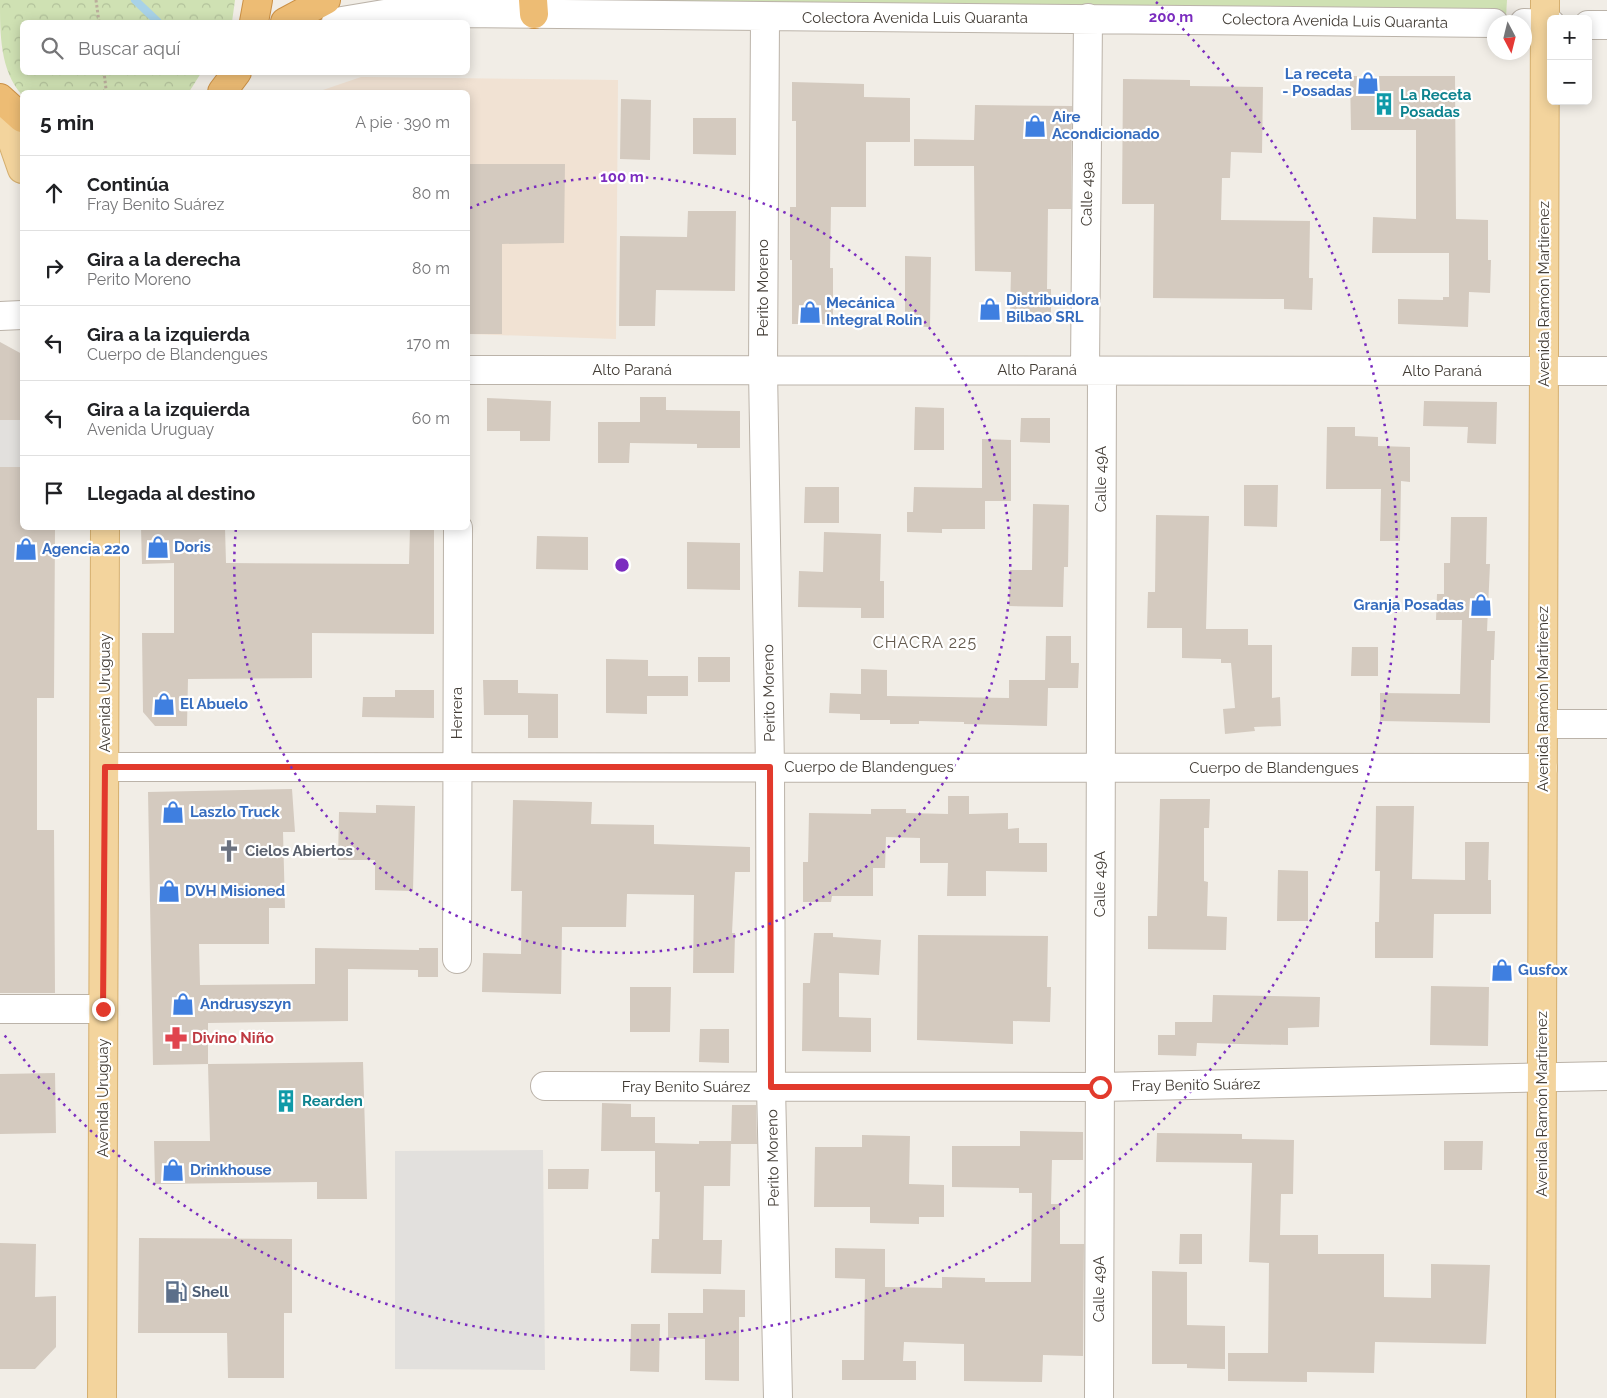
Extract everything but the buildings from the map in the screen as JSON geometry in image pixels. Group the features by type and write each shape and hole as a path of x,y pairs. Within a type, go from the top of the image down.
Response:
{"highway":[{"path":"254,20 258,0"},
{"path":"289,20 326,0"},
{"path":"0,98 20,116"}],"main road":[{"name":"Avenida Ramón Martirenez","path":"1541,18 1544,371 1541,1398"},
{"path":"0,106 20,163"},
{"name":"Avenida Uruguay","path":"102,1398 105,767 104,530"}],"street":[{"name":"Colectora Avenida Luis Quaranta","path":"348,20 384,14 534,7 765,18 1088,18 1487,23"},
{"name":"Perito Moreno","path":"765,18 763,370 770,767 771,1087 778,1398"},
{"name":"Calle 49a","path":"1088,18 1093,371"},
{"path":"1592,25 1607,25"},
{"path":"0,316 20,315"},
{"name":"Alto Paraná","path":"470,370 1607,371"},
{"name":"Calle 49A","path":"1093,371 1100,767 1099,1398"},
{"name":"Herrera","path":"457,960 458,530"},
{"path":"1543,724 1607,724"},
{"name":"Cuerpo de Blandengues","path":"105,767 1543,768"},
{"path":"0,1009 103,1009"},
{"name":"Fray Benito Suárez","path":"545,1086 1100,1087 1607,1076"}],"path":[{"path":"96,0 99,20"},
{"path":"104,75 107,90"}],"shaded area":[{"path":"361,77 618,80 616,339 470,334 470,90 323,90"},
{"path":"0,420 20,420 20,467 0,467"},
{"path":"543,1150 545,1370 395,1369 395,1151"}],"green space":[{"path":"0,0 235,0 232,20 20,20 20,75 200,75 190,90 20,90 20,92 9,75 5,63 0,26"},
{"path":"543,0 1507,0 1506,15 1487,15 1487,17 543,6"}],"waterway":[{"path":"135,0 156,20"}],"place":[{"name":"La receta - Posadas","path":"1368,83"},
{"name":"La Receta Posadas","path":"1384,104"},
{"name":"Aire Acondicionado","path":"1035,126"},
{"name":"Distribuidora Bilbao SRL","path":"990,309"},
{"name":"Mecánica Integral Rolin","path":"810,312"},
{"name":"Doris","path":"158,547"},
{"name":"Agencia 220","path":"26,549"},
{"name":"Granja Posadas","path":"1481,605"},
{"name":"El Abuelo","path":"164,704"},
{"name":"Laszlo Truck","path":"173,812"},
{"name":"Cielos Abiertos","path":"229,851"},
{"name":"DVH Misioned","path":"169,891"},
{"name":"Gusfox","path":"1502,970"},
{"name":"Andrusyszyn","path":"183,1004"},
{"name":"Divino Niño","path":"176,1038"},
{"name":"Rearden","path":"286,1101"},
{"name":"Drinkhouse","path":"173,1170"},
{"name":"Shell","path":"176,1292"}],"district":[{"name":"CHACRA 225","path":"925,642"}],"route":[{"path":"103,1009 105,767 770,767 771,1087 1100,1087"}]}
